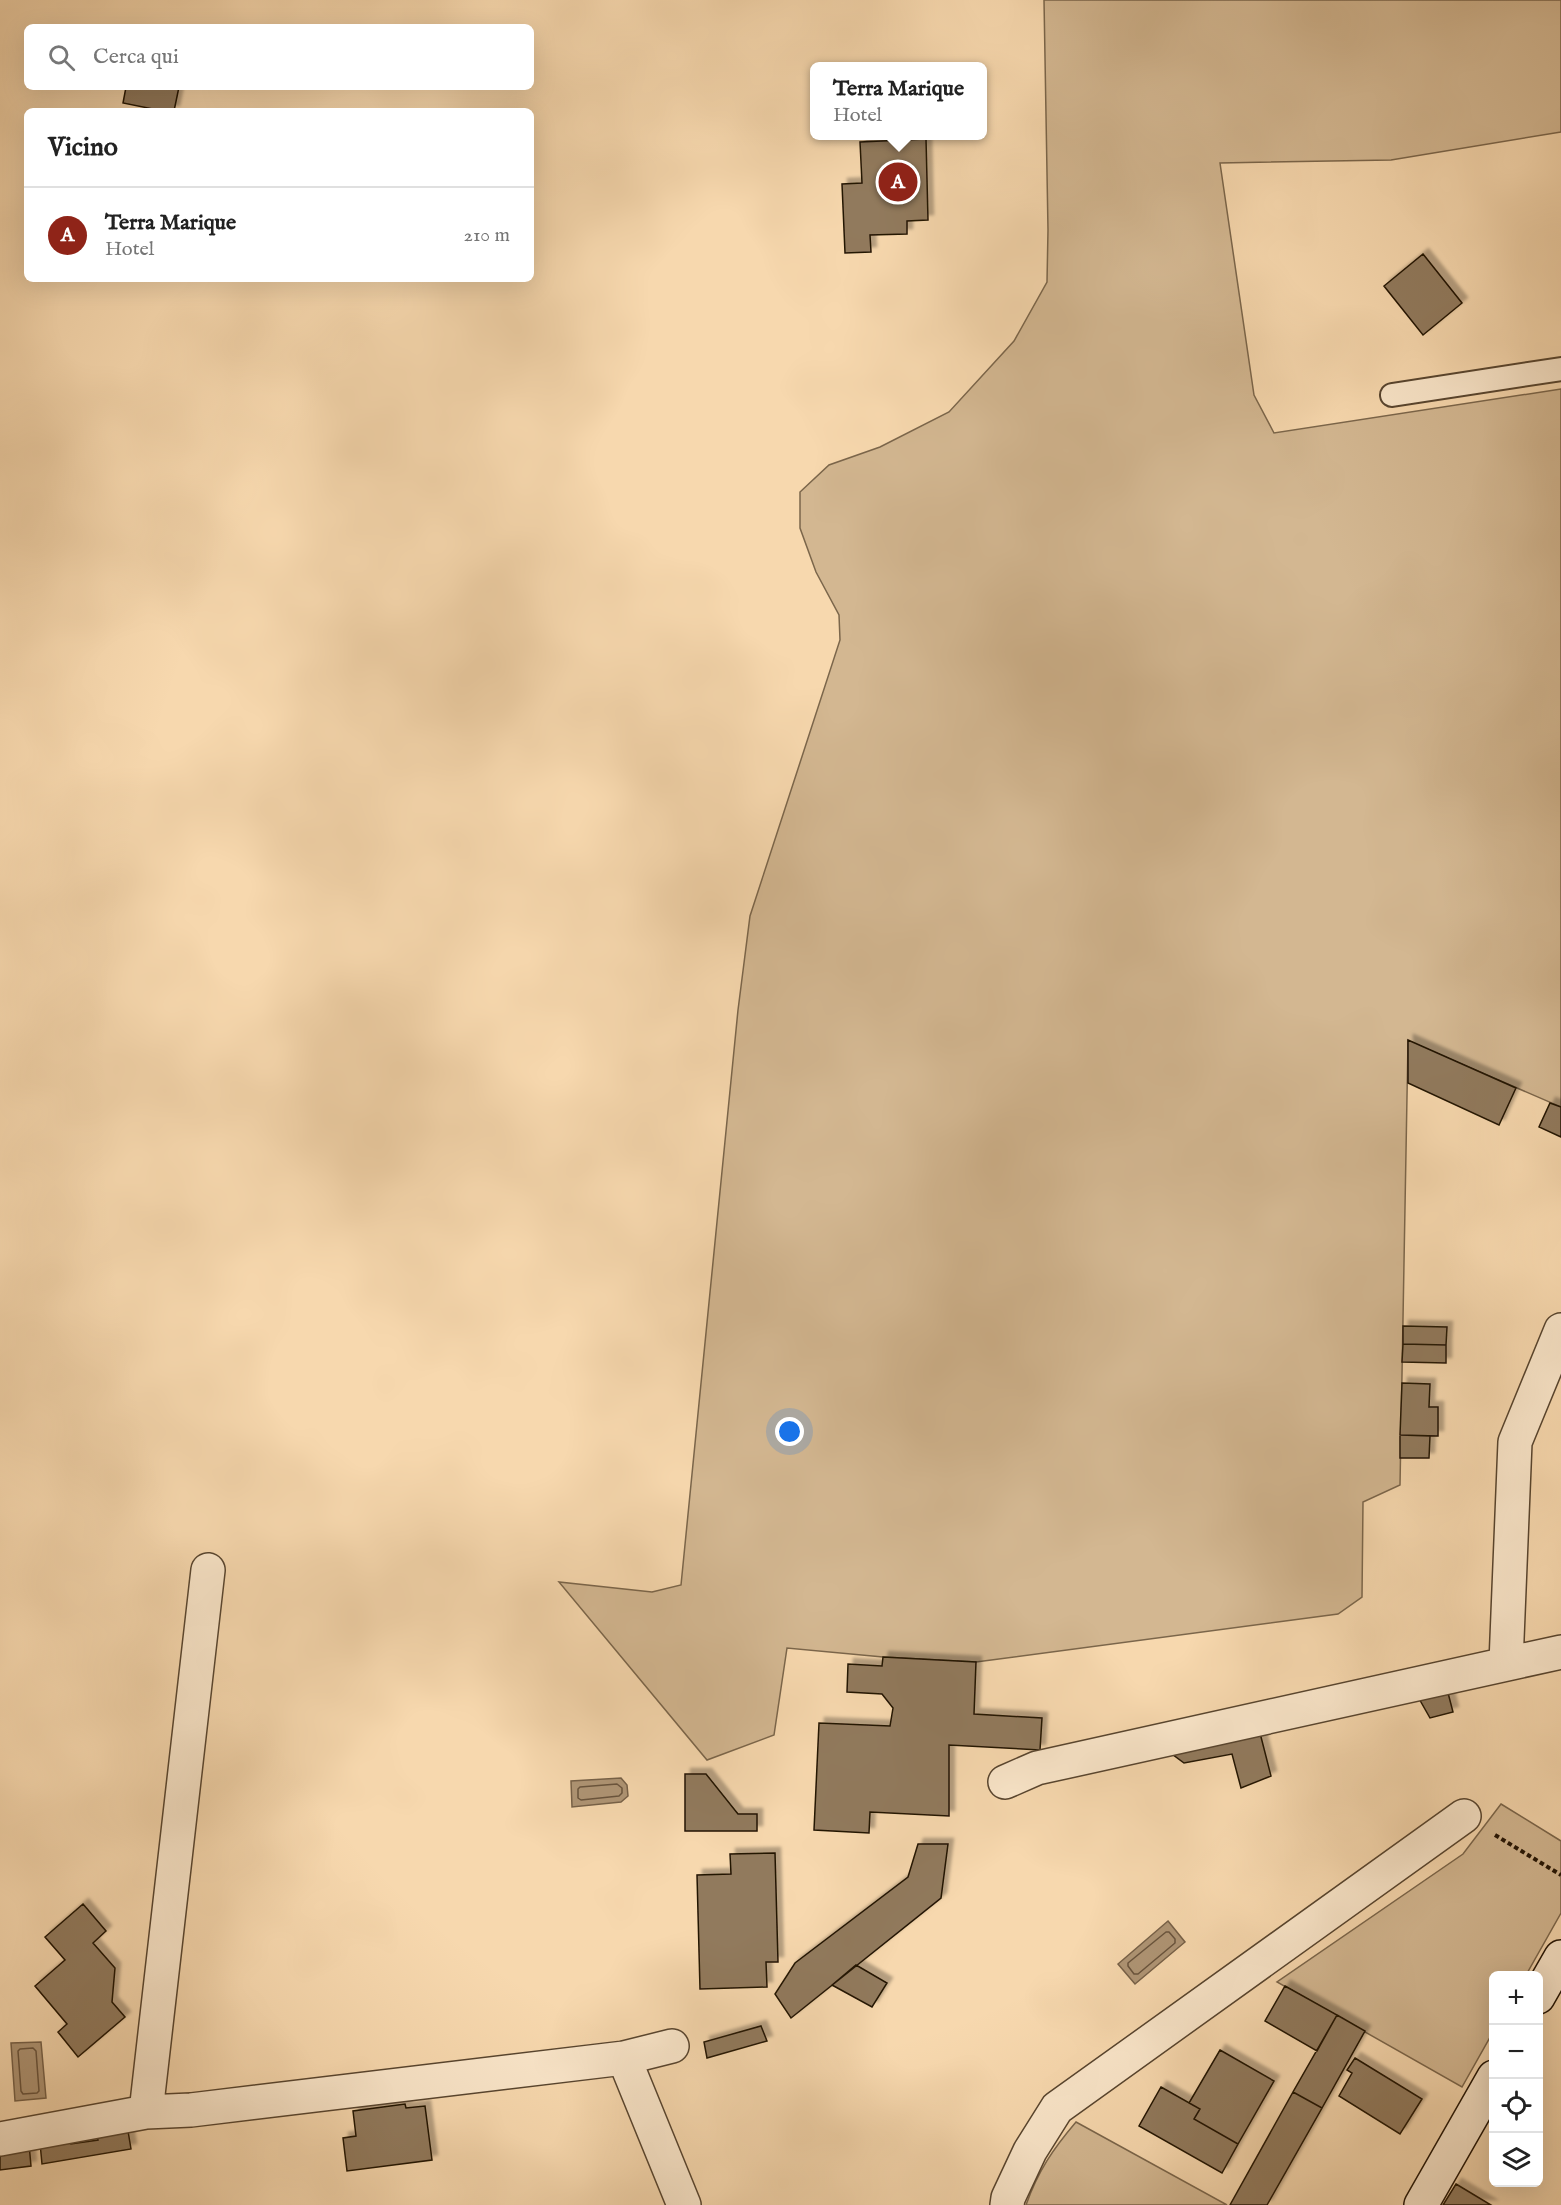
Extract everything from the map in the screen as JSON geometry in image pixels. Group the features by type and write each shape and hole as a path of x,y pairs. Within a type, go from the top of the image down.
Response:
{"street":[{"path":"1506,1664 1515,1442 1561,1330"},
{"path":"146,2112 208,1570"},
{"path":"1005,1782 1037,1768 1561,1652"},
{"path":"1007,2205 1008,2198 1030,2151 1057,2108 1464,1816"},
{"path":"1543,1990 1561,1957"},
{"path":"0,2139 146,2112 192,2110 624,2058 672,2046"},
{"path":"624,2058 684,2205"},
{"path":"1421,2205 1493,2079"}],"lane":[{"path":"1392,396 1561,369"}],"path":[{"path":"1464,1816 1561,1875"}],"shaded area":[{"path":"1044,0 1561,0 1561,132 1391,160 1220,163 1254,395 1274,433 1561,389 1561,1107 1408,1041 1400,1485 1363,1502 1362,1597 1338,1614 976,1662 883,1657 787,1648 774,1735 707,1760 559,1582 652,1592 681,1585 738,1010 750,916 840,640 839,615 816,572 800,528 800,492 829,465 880,447 949,412 1014,341 1047,282"},
{"path":"1501,1804 1561,1841 1561,1913 1528,1971 1489,1971 1489,2039 1462,2087 1277,1982 1463,1854"},
{"path":"1076,2122 1227,2205 1026,2205 1047,2161"}],"water":[{"path":"621,1778 627,1785 628,1796 621,1802 572,1807 571,1781"},
{"path":"1168,1921 1185,1942 1135,1984 1118,1964"},
{"path":"41,2042 46,2098 15,2101 11,2043"}],"building":[{"path":"125,90 178,90 175,108 148,108 123,103"},
{"path":"926,140 928,220 907,221 907,234 870,235 871,252 845,253 842,184 862,183 860,142"},
{"path":"1423,254 1462,303 1423,335 1384,286"},
{"path":"1408,1040 1516,1088 1499,1125 1408,1083"},
{"path":"1550,1103 1561,1107 1561,1137 1539,1127"},
{"path":"1403,1326 1447,1327 1446,1345 1403,1344"},
{"path":"1403,1344 1446,1345 1446,1363 1402,1362"},
{"path":"1402,1383 1430,1384 1429,1407 1438,1407 1438,1436 1400,1435"},
{"path":"1400,1435 1430,1436 1429,1458 1400,1458"},
{"path":"883,1657 976,1662 974,1714 1042,1718 1040,1750 949,1745 949,1816 870,1812 869,1833 814,1830 819,1723 890,1726 893,1708 882,1694 847,1692 848,1664 882,1666"},
{"path":"1447,1689 1453,1712 1430,1718 1417,1695"},
{"path":"1260,1733 1271,1776 1241,1788 1232,1754 1184,1763 1172,1754"},
{"path":"685,1774 706,1774 738,1814 757,1814 757,1831 685,1831"},
{"path":"918,1844 948,1844 941,1898 791,2018 775,1994 795,1963 908,1877"},
{"path":"775,1853 778,1962 766,1962 767,1987 700,1989 697,1875 731,1874 730,1854"},
{"path":"83,1904 106,1931 93,1943 115,1968 112,2002 125,2017 78,2057 58,2032 67,2024 35,1986 65,1960 45,1937"},
{"path":"856,1965 887,1983 872,2007 832,1985"},
{"path":"1285,1986 1337,2015 1317,2051 1265,2021"},
{"path":"1337,2015 1365,2031 1322,2108 1293,2092"},
{"path":"761,2026 767,2041 707,2058 704,2042"},
{"path":"1220,2050 1274,2081 1238,2144 1194,2119 1200,2109 1189,2103"},
{"path":"1355,2058 1422,2099 1400,2134 1339,2096 1352,2073 1347,2070"},
{"path":"1161,2087 1200,2109 1194,2119 1238,2144 1222,2173 1139,2126"},
{"path":"1293,2092 1322,2108 1267,2205 1230,2205"},
{"path":"405,2104 406,2108 425,2106 432,2160 347,2171 343,2138 356,2136 353,2111"},
{"path":"128,2131 131,2149 42,2164 40,2143 71,2139 71,2144 98,2140 97,2135"},
{"path":"29,2144 31,2166 0,2170 0,2149"},
{"path":"1456,2184 1491,2205 1443,2205"}],"place":[{"name":"Terra Marique","path":"898,182"}]}
